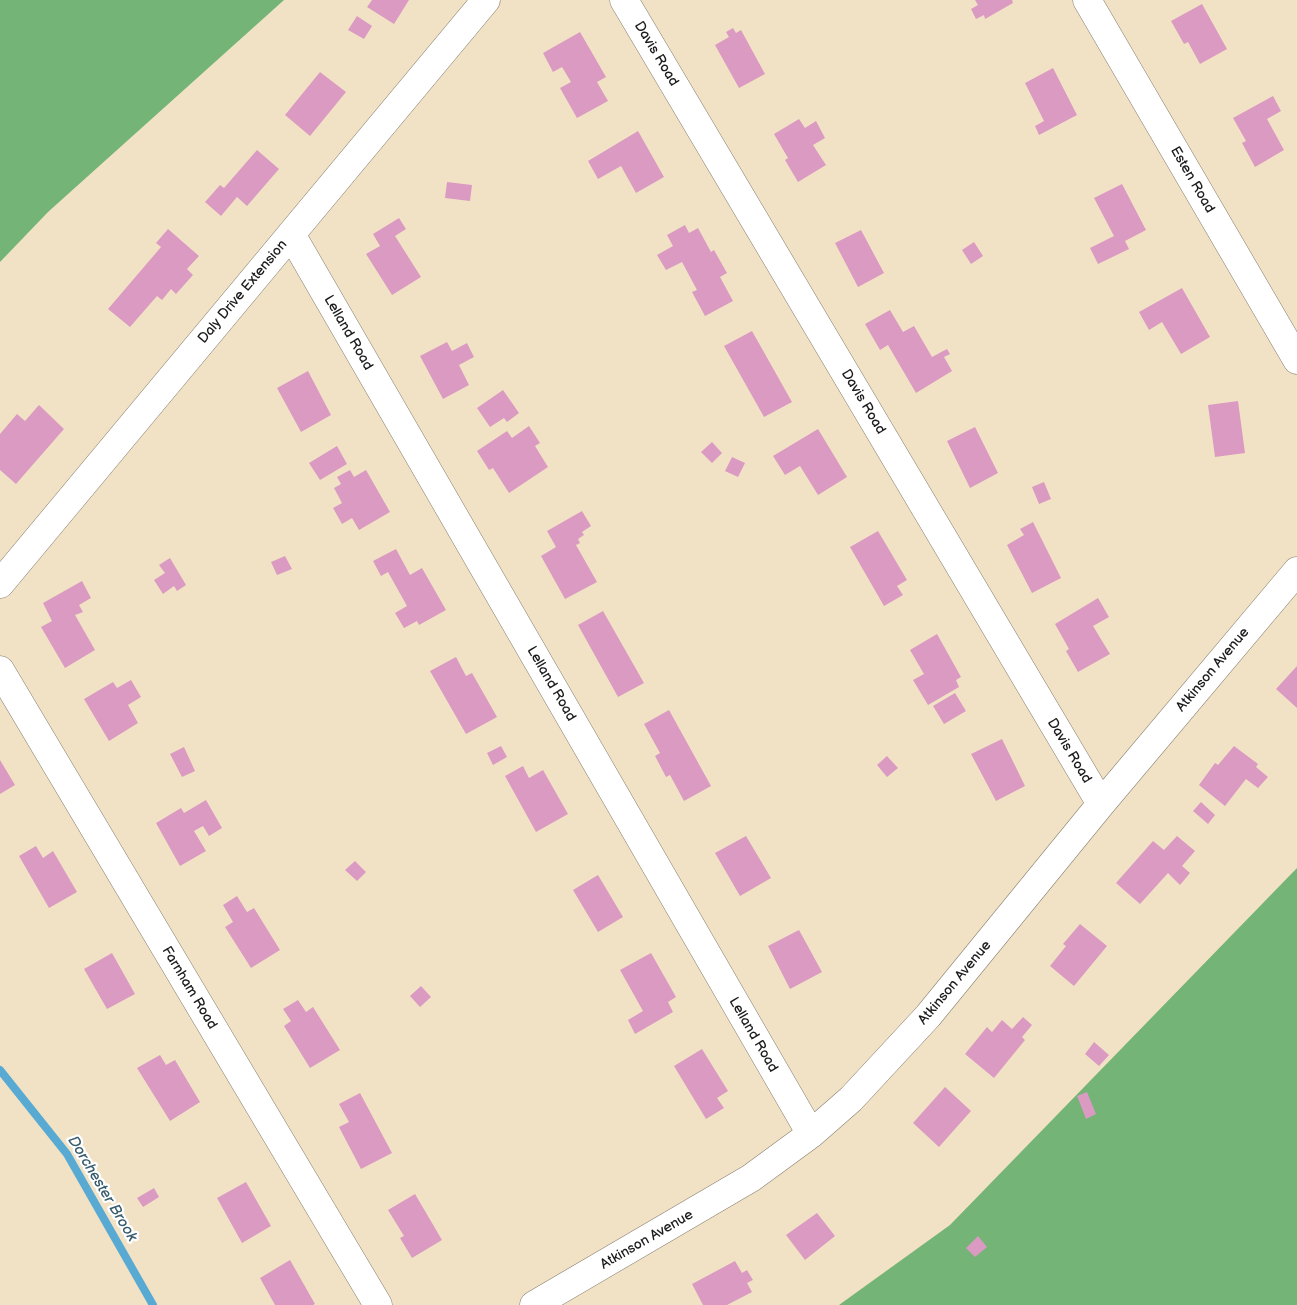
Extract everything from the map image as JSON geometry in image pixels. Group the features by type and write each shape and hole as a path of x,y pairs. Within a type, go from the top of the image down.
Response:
{"street":[{"name":"Daly Drive Extension","path":"0,584 486,0"},
{"name":"Davis Road","path":"624,0 1101,804"},
{"name":"Esten Road","path":"1087,0 1297,360"},
{"name":"Lelland Road","path":"291,234 810,1134"},
{"name":"Atkinson Avenue","path":"534,1305 743,1183 810,1134 851,1099 928,1016 1101,804 1297,570"},
{"name":"Farnham Road","path":"0,670 378,1305"}],"green space":[{"path":"0,0 284,0 48,212 0,262"},
{"path":"1297,868 1297,1305 839,1305 950,1225"}],"building":[{"path":"372,0 409,0 394,24 367,7"},
{"path":"975,0 1012,0 1013,3 985,19 984,15 976,19 971,9 978,5"},
{"path":"1202,4 1227,49 1200,64 1188,42 1184,44 1171,21"},
{"path":"357,16 372,26 364,39 348,30"},
{"path":"733,28 736,33 741,30 765,74 739,88 715,45 729,37 726,32"},
{"path":"580,32 606,77 597,82 608,101 577,118 560,88 571,82 562,67 553,72 543,53"},
{"path":"1053,68 1077,115 1039,135 1035,126 1044,121 1025,83"},
{"path":"320,72 346,92 310,136 285,115"},
{"path":"1273,96 1281,111 1267,119 1284,150 1255,167 1242,143 1246,141 1233,118"},
{"path":"799,119 805,128 816,121 825,138 813,145 826,165 798,182 785,160 788,158 774,134"},
{"path":"638,131 664,177 636,193 621,166 598,179 588,161"},
{"path":"257,150 279,169 247,206 237,197 221,216 205,202 220,185 224,188"},
{"path":"447,182 472,185 470,201 445,198"},
{"path":"1122,184 1146,230 1125,241 1129,249 1098,264 1090,248 1114,236 1094,198"},
{"path":"399,218 406,229 395,236 421,277 392,295 366,254 380,246 373,234"},
{"path":"685,225 689,233 698,228 711,252 714,250 727,273 720,277 733,301 705,316 692,292 697,290 682,262 666,270 657,255 673,246 667,235"},
{"path":"168,229 199,256 187,269 193,275 176,294 171,289 162,300 157,296 130,327 108,309 161,247 156,243"},
{"path":"861,230 884,273 858,287 835,243"},
{"path":"974,242 983,256 971,264 962,250"},
{"path":"1182,288 1210,337 1181,354 1162,322 1149,330 1139,312"},
{"path":"890,310 903,332 914,326 932,357 947,349 950,354 944,357 952,371 916,393 888,345 880,350 865,324"},
{"path":"752,331 792,402 764,417 724,346"},
{"path":"447,342 452,351 467,343 474,357 459,365 469,385 443,399 420,356"},
{"path":"308,371 331,415 301,432 277,388"},
{"path":"503,390 519,413 507,422 504,418 490,427 477,408"},
{"path":"1238,401 1245,453 1215,457 1208,405"},
{"path":"39,405 64,429 16,484 0,470 0,434 17,414 25,421"},
{"path":"529,426 540,443 535,446 548,467 509,493 493,468 489,470 477,451 507,431 512,438"},
{"path":"975,427 998,473 970,488 947,441"},
{"path":"818,429 847,477 818,495 800,466 785,475 773,456"},
{"path":"712,442 722,453 712,463 701,452"},
{"path":"337,446 347,464 320,480 309,463"},
{"path":"732,457 745,463 738,477 725,471"},
{"path":"350,470 354,477 366,470 390,512 359,530 352,518 342,524 333,508 342,503 334,488 341,484 337,477"},
{"path":"1044,482 1051,499 1039,504 1032,487"},
{"path":"582,511 591,526 582,532 584,535 578,539 580,543 576,545 597,582 565,599 541,556 556,547 547,531"},
{"path":"1033,522 1061,578 1032,593 1007,545 1024,535 1020,529"},
{"path":"878,531 907,580 897,586 903,595 884,606 850,547"},
{"path":"396,549 410,575 422,568 446,610 419,625 417,621 404,628 395,613 407,606 388,572 381,576 373,561"},
{"path":"285,556 292,569 277,575 271,562"},
{"path":"170,558 186,585 177,591 174,586 163,594 154,580 165,573 159,565"},
{"path":"82,581 91,598 79,605 83,612 75,615 95,650 65,668 41,627 52,621 43,603"},
{"path":"1098,598 1109,617 1093,626 1110,654 1078,672 1066,651 1069,649 1055,624"},
{"path":"603,611 644,683 618,697 578,625"},
{"path":"937,634 961,677 956,680 959,687 928,705 913,680 924,674 910,650"},
{"path":"456,657 466,676 472,673 497,717 466,734 430,671"},
{"path":"1297,666 1297,708 1276,689"},
{"path":"131,680 141,697 128,705 138,723 109,741 84,699 113,682 117,688"},
{"path":"955,693 966,711 944,724 933,706"},
{"path":"669,710 711,786 684,801 670,775 666,777 655,756 660,753 644,724"},
{"path":"1002,739 1025,786 996,801 971,754"},
{"path":"501,746 507,757 493,765 487,753"},
{"path":"1234,746 1258,764 1256,767 1268,777 1258,788 1246,779 1225,806 1199,785 1215,763 1218,765"},
{"path":"184,747 195,771 182,777 170,754"},
{"path":"887,756 898,768 887,777 877,765"},
{"path":"0,760 15,785 0,794"},
{"path":"523,766 529,778 543,770 568,814 536,832 505,776"},
{"path":"206,800 222,828 209,836 203,826 194,831 206,851 180,866 156,823 181,808 184,813"},
{"path":"1201,802 1215,815 1208,824 1193,811"},
{"path":"746,836 771,878 740,896 715,853"},
{"path":"1177,836 1195,851 1182,866 1190,873 1180,885 1168,873 1140,904 1116,883 1153,841 1164,850"},
{"path":"36,846 43,858 53,851 77,892 49,908 19,856"},
{"path":"355,861 366,872 357,881 345,870"},
{"path":"598,875 623,917 598,932 573,890"},
{"path":"237,896 247,912 254,908 280,950 251,968 225,927 233,922 223,905"},
{"path":"1080,924 1107,946 1074,986 1050,966 1066,946 1063,944"},
{"path":"799,930 822,972 790,989 768,946"},
{"path":"112,953 135,994 107,1009 84,969"},
{"path":"651,953 676,997 668,1002 673,1012 635,1034 628,1020 643,1011 620,970"},
{"path":"421,986 431,997 420,1007 410,996"},
{"path":"298,1000 306,1012 313,1007 340,1050 310,1068 284,1026 291,1021 283,1009"},
{"path":"1023,1017 1032,1025 1022,1037 1025,1040 994,1078 965,1054 987,1027 992,1032 1002,1020 1012,1029"},
{"path":"1094,1042 1109,1055 1099,1066 1085,1054"},
{"path":"702,1049 728,1091 717,1098 724,1108 706,1119 674,1066"},
{"path":"160,1055 166,1065 175,1060 200,1102 170,1121 137,1068"},
{"path":"945,1087 971,1111 939,1147 913,1123"},
{"path":"1087,1092 1096,1114 1086,1119 1077,1096"},
{"path":"360,1093 392,1153 361,1169 339,1127 349,1122 339,1104"},
{"path":"246,1182 271,1226 242,1243 217,1198"},
{"path":"154,1188 159,1197 143,1207 137,1198"},
{"path":"415,1194 442,1240 412,1258 400,1238 404,1236 388,1210"},
{"path":"817,1213 835,1236 805,1260 786,1235"},
{"path":"978,1236 987,1247 975,1257 966,1248"},
{"path":"290,1260 315,1304 275,1305 260,1278"},
{"path":"735,1261 742,1273 747,1270 753,1280 747,1283 752,1292 727,1305 703,1305 692,1284"}],"waterway":[{"name":"Dorchester Brook","path":"0,1070 67,1154 153,1305"}]}
